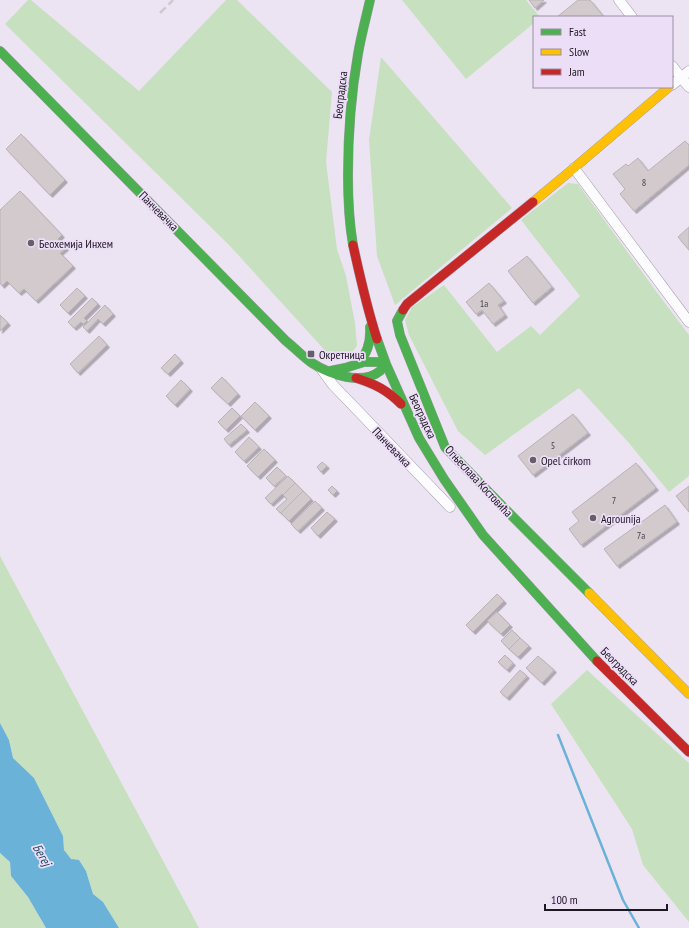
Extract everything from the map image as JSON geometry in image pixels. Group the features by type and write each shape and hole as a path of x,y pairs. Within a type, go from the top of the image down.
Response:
{"street":[{"name":"Београдска","path":"370,0 354,76 349,119 347,164 348,200 351,234 361,284 370,318 386,364 419,438 483,535 593,657 689,752"},
{"path":"619,0 631,16"},
{"name":"Панчевачка","path":"0,51 286,341 306,359 324,369 333,384 450,507"},
{"path":"673,67 689,87"},
{"path":"673,84 689,71"},
{"name":"Огњеслава Костовића","path":"668,88 574,168 407,304 397,318 397,325 398,331 445,447 689,694"},
{"path":"574,168 689,322"},
{"path":"358,364 366,355 368,349 370,341 370,318"},
{"path":"324,369 345,368 369,362 386,364"},
{"path":"356,378 372,375 380,371 386,364"},
{"path":"324,369 341,376 356,378 383,388 405,408"}],"green space":[{"path":"28,0 31,0 139,91 226,0 237,0 332,92 326,162 337,249 346,276 355,323 357,346 348,357 331,357 230,246 5,24"},
{"path":"402,0 526,0 539,16 533,16 533,24 466,79"},
{"path":"381,57 512,208 395,305 377,256 369,140"},
{"path":"568,183 578,184 689,335 689,476 669,492 629,443 579,388 485,455 458,431 409,335 405,320 412,307 444,285 497,352 531,326 540,335 580,296 521,220"},
{"path":"0,556 199,928 119,928 103,902 93,894 86,871 79,860 71,860 64,850 63,836 34,778 13,758 9,740 0,723"},
{"path":"587,670 689,763 689,922 643,865 632,829 551,704"},
{"path":"0,853 10,862 11,876 28,897 46,928 0,928"}],"water":[{"name":"Бегеј","path":"0,723 9,740 13,758 34,778 63,836 64,850 71,859 79,860 86,871 93,894 103,902 119,928 46,928 28,897 11,876 10,862 0,853"}],"building":[{"path":"529,0 544,0 535,8"},
{"path":"578,0 590,0 603,16 558,16"},
{"path":"21,134 65,180 50,195 6,149"},
{"path":"685,141 689,145 689,165 634,211 620,194 625,189 613,174 626,164 628,166 638,158 648,171"},
{"name":"Беохемија Инхем","path":"20,191 62,235 58,239 66,248 60,253 73,266 36,301 24,289 19,293 7,281 2,286 0,283 0,210"},
{"path":"689,227 689,250 678,237"},
{"path":"527,256 552,287 533,303 508,271"},
{"path":"489,283 504,301 498,305 505,315 493,324 482,310 476,314 466,302"},
{"path":"77,288 85,296 68,313 60,305"},
{"path":"92,298 98,304 84,318 87,321 83,324 81,322 74,328 68,322"},
{"path":"105,305 113,314 103,324 98,319 87,331 83,327"},
{"path":"0,315 8,323 0,331"},
{"path":"99,336 107,345 78,373 70,364"},
{"path":"175,354 181,361 168,374 161,368"},
{"path":"222,377 238,394 228,404 211,388"},
{"path":"181,380 190,389 175,405 166,396"},
{"path":"255,402 269,416 255,430 241,416"},
{"path":"232,408 240,416 226,430 218,422"},
{"path":"573,414 588,433 533,475 518,456"},
{"path":"241,424 247,430 229,445 224,439"},
{"path":"249,437 259,447 244,461 235,452"},
{"path":"264,449 275,460 258,477 247,466"},
{"path":"322,462 327,466 321,472 317,467"},
{"path":"636,463 656,488 581,545 569,529 579,521 572,512"},
{"path":"277,467 286,476 274,486 266,478"},
{"path":"288,476 295,483 271,504 265,498"},
{"path":"295,483 303,491 281,513 276,509 287,499 283,495"},
{"path":"332,486 337,491 333,495 328,490"},
{"path":"689,486 689,512 676,496"},
{"path":"303,491 311,499 289,521 281,513"},
{"path":"315,501 322,508 298,531 291,524"},
{"path":"665,505 677,522 617,566 604,549"},
{"path":"327,512 335,519 318,536 311,528"},
{"path":"497,594 504,601 473,632 466,625"},
{"path":"497,612 510,625 501,634 487,621"},
{"path":"512,630 520,638 509,649 501,641"},
{"path":"520,638 529,646 518,657 509,649"},
{"path":"505,655 513,663 507,670 498,662"},
{"path":"538,656 554,670 542,683 526,668"},
{"path":"520,670 527,676 507,698 500,692"}],"waterway":[{"path":"558,735 623,900 639,928"}],"railway":[{"path":"160,13 173,0"}],"traffic: fast":[{"path":"353,245 348,193 349,130 356,69 370,0"},
{"path":"0,51 286,341 305,358 327,371 346,377 355,378 364,378 373,375 380,371 386,364"},
{"path":"403,310 397,321 400,335 445,447 589,593"},
{"path":"358,364 368,347 370,327"},
{"path":"377,339 386,364 419,438 444,479 483,535 597,661"},
{"path":"330,371 364,362 379,362 386,364"}],"traffic: slow":[{"path":"533,202 668,88"},
{"path":"589,593 689,694"}],"traffic: jam":[{"path":"403,310 407,304 533,202"},
{"path":"353,245 377,339"},
{"path":"356,378 380,388 401,404"},
{"path":"597,661 689,752"}],"place":[{"name":"Беохемија Инхем","path":"31,243"},
{"name":"Окретница","path":"311,354"},
{"name":"Opel ćirkom","path":"533,460"},
{"name":"Agrounija","path":"593,518"}]}
